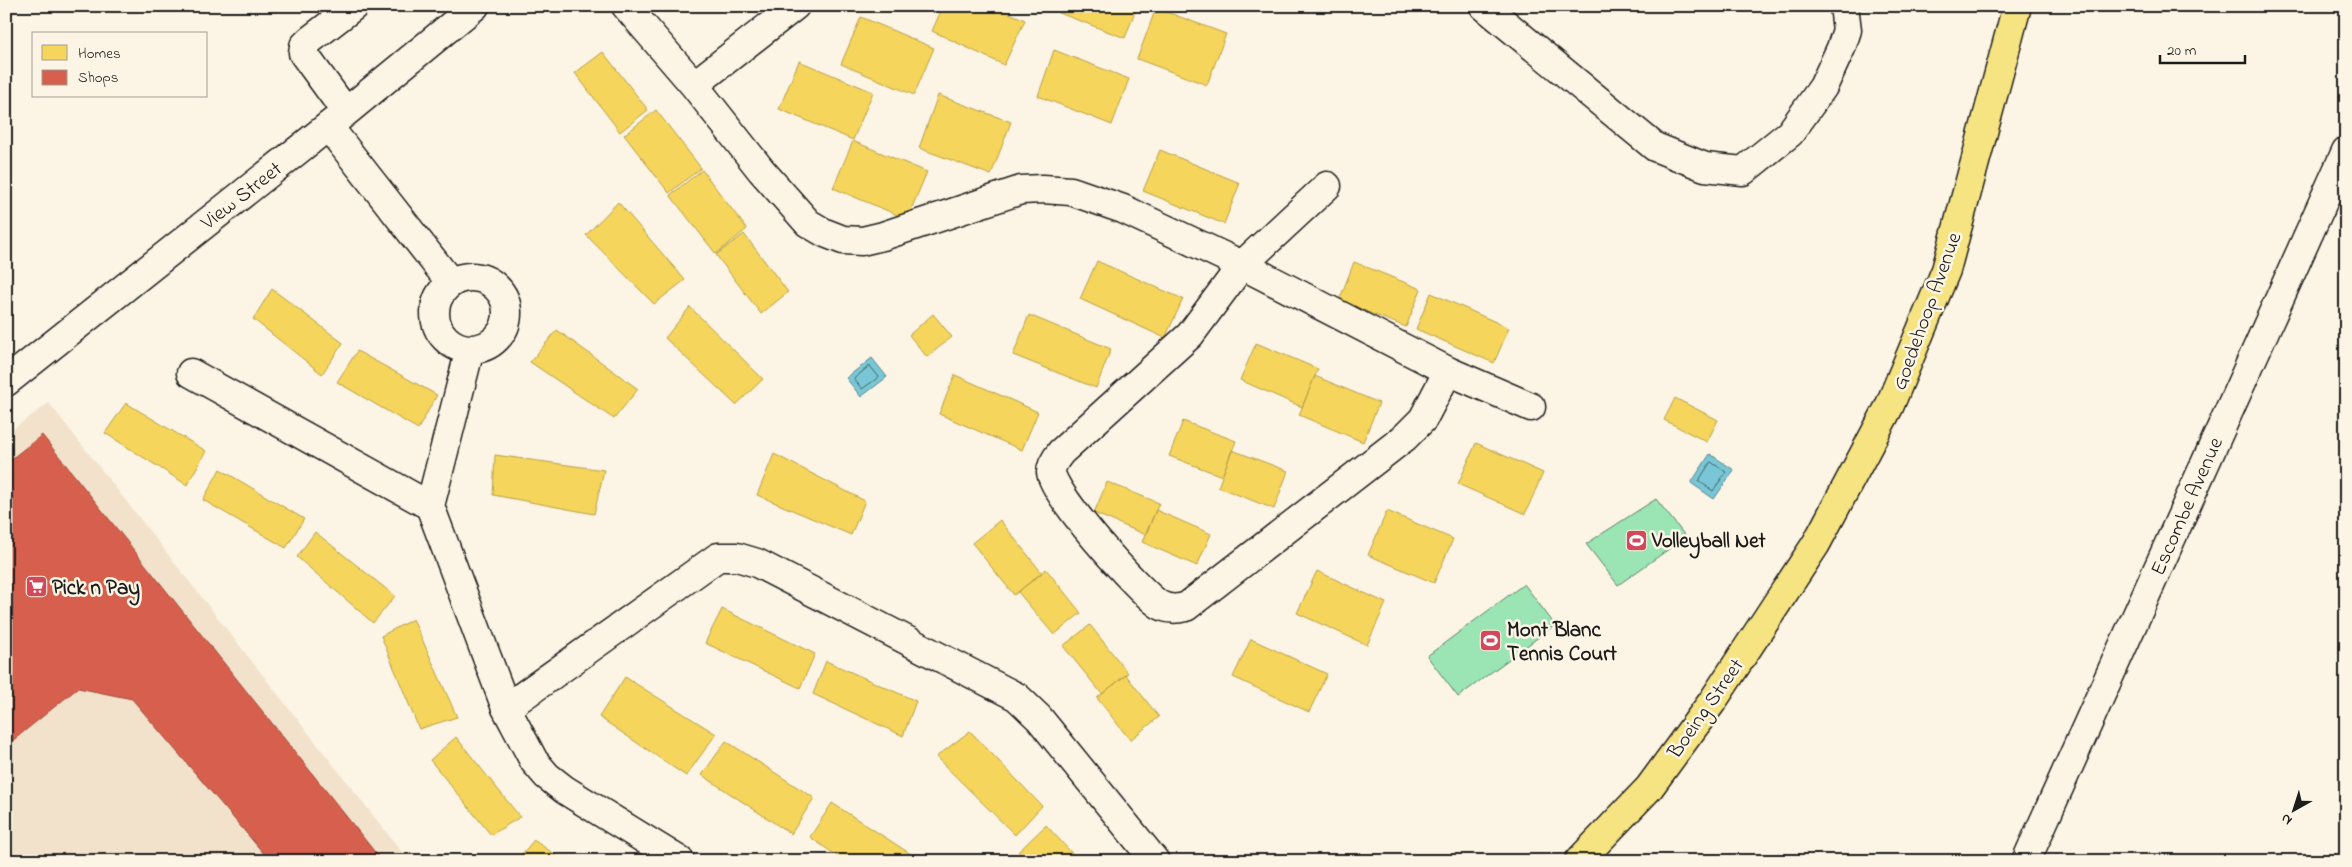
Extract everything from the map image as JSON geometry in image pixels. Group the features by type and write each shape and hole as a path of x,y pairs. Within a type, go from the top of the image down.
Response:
{"main road":[{"name":"Goedehoop Avenue","path":"1816,544 1889,407 1946,270 2017,6"},
{"name":"Boeing Street","path":"1579,861 1649,788 1712,702 1816,544"}],"street":[{"path":"354,6 310,40 304,46 303,53 337,119 451,283"},
{"name":"View Street","path":"6,382 337,119 475,6"},
{"path":"626,6 694,85 761,170 808,223 825,233 843,240 862,240 883,236 1021,190 1043,188 1071,191 1123,209 1242,265 1448,371 1531,407"},
{"path":"694,85 794,6"},
{"path":"1484,6 1655,147 1705,167 1743,172 1790,133 1823,88 1847,30 1844,6"},
{"name":"Escombe Avenue","path":"2026,861 2346,152"},
{"path":"1328,186 1242,265 1190,335 1061,452 1051,470 1052,479 1065,502 1142,591 1161,605 1173,609 1186,607 1404,438 1423,419 1448,371"},
{"path":"474,277 485,280 495,286 502,295 506,306 503,329 497,338 487,345 470,349 453,344 443,336 437,326 434,314 436,302 442,291 451,283 462,278 474,277"},
{"path":"470,349 430,506 506,708 534,761 547,776 565,790 680,861"},
{"path":"191,373 430,506"},
{"path":"506,708 718,557 737,557 757,562 1017,696 1039,718 1155,861"}],"shaded area":[{"path":"49,403 409,861 6,861 6,434"}],"green space":[{"name":"Volleyball Net","path":"1656,499 1686,537 1618,585 1586,544"},
{"name":"Mont Blanc Tennis Court","path":"1524,584 1555,625 1458,697 1427,656"}],"water":[{"path":"872,358 887,377 861,397 846,378"},
{"path":"1710,454 1734,470 1714,499 1691,483"}],"building: Homes":[{"path":"943,6 994,6 1025,20 1004,65 932,31"},
{"path":"1061,6 1137,6 1125,38 1059,13"},
{"path":"1156,8 1226,34 1207,85 1137,59"},
{"path":"861,17 934,48 914,95 841,64"},
{"path":"1054,50 1129,79 1112,125 1038,96"},
{"path":"603,52 648,110 620,132 575,73"},
{"path":"799,61 873,92 853,140 779,109"},
{"path":"938,95 1011,122 991,175 919,148"},
{"path":"656,110 701,168 669,193 624,135"},
{"path":"853,141 927,172 907,219 833,188"},
{"path":"1160,150 1240,183 1224,224 1143,191"},
{"path":"702,170 747,229 716,254 670,195"},
{"path":"618,202 685,280 654,304 586,235"},
{"path":"744,234 788,292 761,314 716,255"},
{"path":"1097,261 1183,299 1165,338 1080,299"},
{"path":"1354,262 1421,289 1406,327 1339,301"},
{"path":"272,289 343,343 322,374 253,319"},
{"path":"1431,293 1509,328 1494,363 1416,329"},
{"path":"690,307 763,379 736,405 665,338"},
{"path":"933,314 952,337 927,357 909,335"},
{"path":"1029,315 1111,349 1096,388 1013,355"},
{"path":"557,330 638,389 614,419 530,362"},
{"path":"1256,343 1318,369 1302,407 1240,380"},
{"path":"357,351 437,395 418,429 337,382"},
{"path":"955,375 1038,412 1022,450 939,414"},
{"path":"1315,376 1379,403 1363,442 1299,415"},
{"path":"1675,398 1718,420 1707,442 1664,420"},
{"path":"126,403 206,451 187,485 105,433"},
{"path":"1183,421 1236,441 1222,476 1169,456"},
{"path":"1476,443 1543,473 1525,514 1458,484"},
{"path":"1232,450 1288,471 1274,509 1218,487"},
{"path":"774,454 865,501 851,535 757,495"},
{"path":"495,455 604,470 594,514 493,495"},
{"path":"220,469 304,519 286,548 203,500"},
{"path":"1107,482 1159,503 1146,535 1094,513"},
{"path":"1156,510 1211,534 1197,566 1142,542"},
{"path":"1387,511 1453,539 1434,583 1368,555"},
{"path":"1000,520 1042,573 1014,595 972,543"},
{"path":"315,532 395,596 373,623 297,557"},
{"path":"1046,569 1081,613 1054,635 1018,592"},
{"path":"1317,571 1386,603 1367,645 1297,613"},
{"path":"722,609 815,654 800,688 705,643"},
{"path":"413,619 457,717 419,729 381,636"},
{"path":"1090,625 1128,673 1102,694 1063,646"},
{"path":"1251,639 1327,674 1309,712 1233,677"},
{"path":"826,661 916,701 903,736 813,694"},
{"path":"1126,675 1159,717 1130,740 1097,698"},
{"path":"625,677 716,734 686,776 599,717"},
{"path":"970,731 1042,806 1015,835 936,757"},
{"path":"456,737 520,817 491,835 430,760"},
{"path":"726,741 814,798 791,834 702,775"},
{"path":"832,803 917,858 915,861 844,861 810,837"},
{"path":"1046,825 1079,861 1027,861 1018,852"},
{"path":"534,840 564,861 516,861"}],"building: Shops":[{"path":"42,435 382,861 270,861 132,699 78,688 6,746 6,463"}],"place":[{"name":"Volleyball Net","path":"1636,540"},
{"name":"Pick n Pay","path":"36,587"},
{"name":"Mont Blanc Tennis Court","path":"1491,641"}]}
